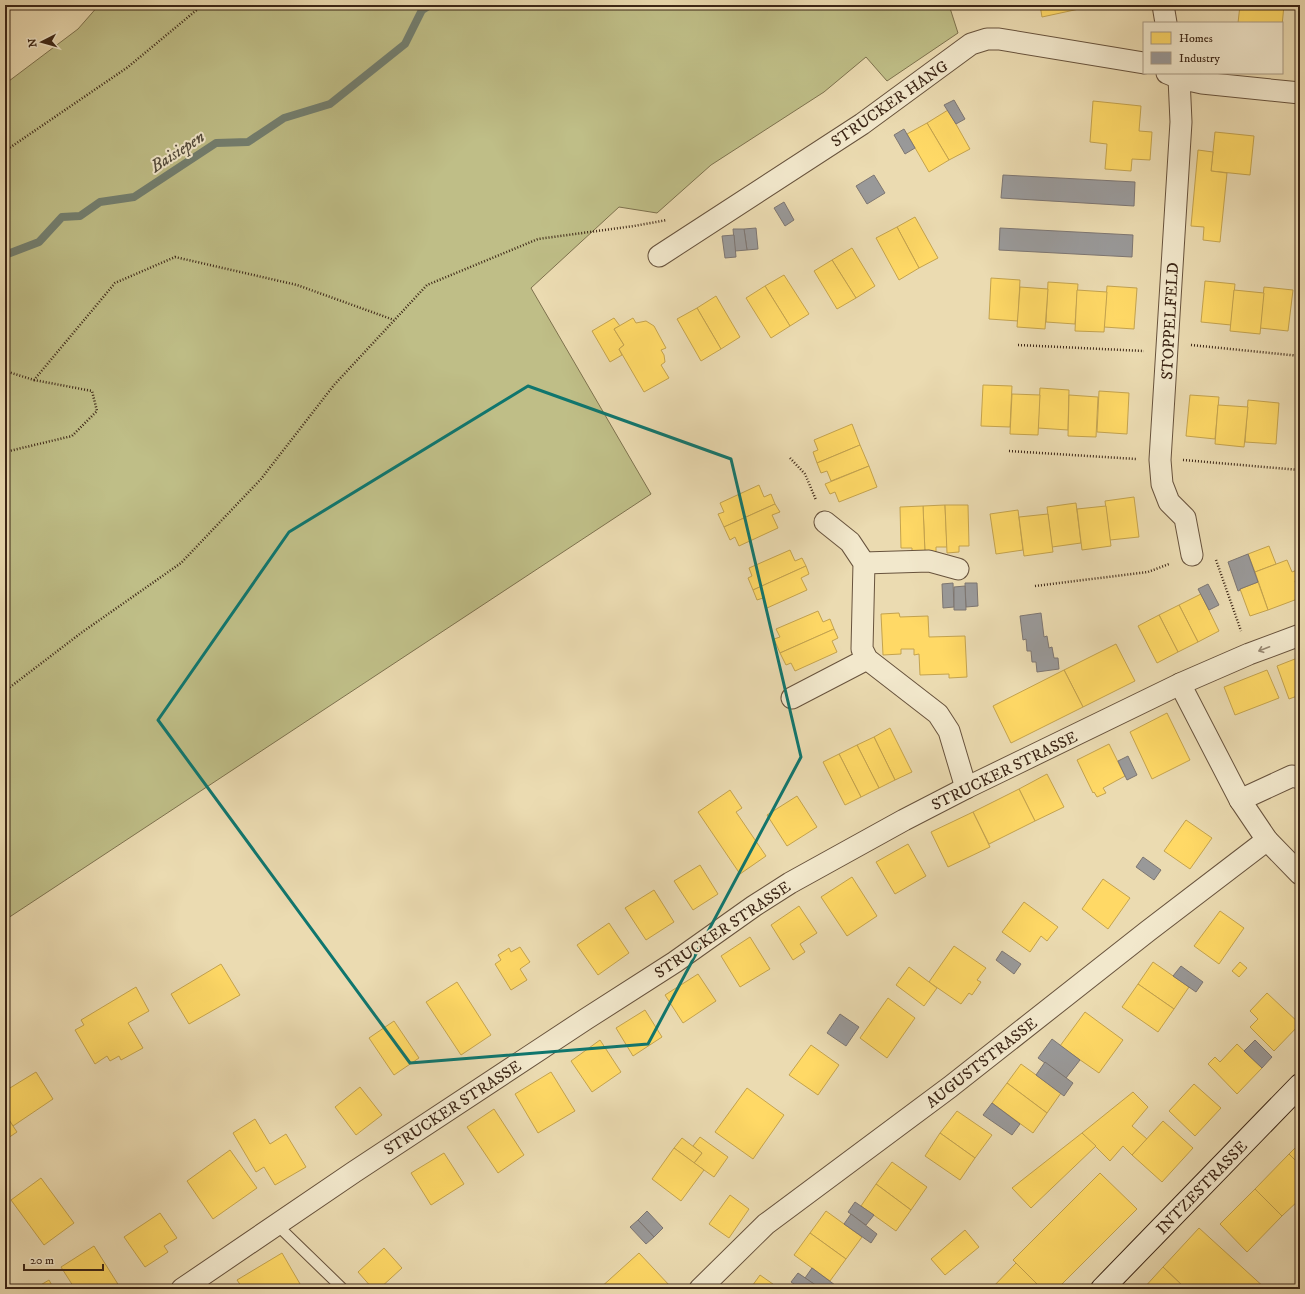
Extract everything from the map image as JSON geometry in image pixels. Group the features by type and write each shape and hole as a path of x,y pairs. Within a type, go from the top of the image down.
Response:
{"main road":[{"name":"INTZESTRASSE","path":"1102,1289 1300,1085"}],"street":[{"path":"1163,5 1166,22"},
{"name":"STRUCKER HANG","path":"659,256 862,124 971,44 987,39 999,39 1143,63"},
{"path":"1174,75 1202,83 1300,93"},
{"name":"STOPPELFELD","path":"1174,75 1181,122 1160,460 1162,484 1169,502 1185,518 1192,555"},
{"path":"825,522 850,542 864,563 862,649 867,659 938,714 949,731 966,788"},
{"path":"864,563 929,561 958,569"},
{"name":"STRUCKER STRASSE","path":"182,1289 276,1224 579,1023 675,962 760,902 834,858 966,788 1180,684 1249,654 1300,635"},
{"path":"792,698 867,659"},
{"path":"1180,684 1240,800 1267,840 1300,874"},
{"path":"1240,800 1292,776 1300,778"},
{"name":"AUGUSTSTRASSE","path":"700,1289 766,1224 950,1087 1148,931 1267,840"}],"lane":[{"path":"276,1224 343,1289"}],"path":[{"path":"5,151 128,67 201,5"},
{"path":"5,692 82,633 181,563 261,479 334,385 427,285 538,240 670,220"},
{"path":"34,380 115,283 175,257 297,285 394,320"},
{"path":"1018,345 1167,348 1186,345 1300,356"},
{"path":"5,371 34,380 92,391 97,411 72,436 5,452"},
{"path":"790,458 805,474 825,522"},
{"path":"1035,586 1148,572 1208,548 1214,557 1249,654"}],"highlighted area":[{"path":"528,386 731,459 801,757 648,1044 410,1063 158,720 289,532"}],"shaded area":[{"path":"99,5 949,5 958,33 887,81 866,57 824,92 711,165 657,213 619,207 531,288 651,494 5,920 5,84 78,29"}],"building: Homes":[{"path":"1040,5 1079,5 1079,9 1042,17"},
{"path":"1240,5 1284,5 1282,22 1238,22"},
{"path":"1093,101 1141,106 1139,131 1152,132 1150,160 1132,159 1131,171 1105,169 1107,144 1090,142"},
{"path":"948,110 970,149 949,160 927,123"},
{"path":"927,123 949,160 929,172 907,134"},
{"path":"1215,132 1254,136 1250,175 1211,171"},
{"path":"1198,150 1213,152 1211,171 1227,173 1220,242 1203,240 1204,227 1191,226"},
{"path":"915,217 938,258 919,268 897,227"},
{"path":"897,227 919,268 899,280 876,238"},
{"path":"852,248 875,286 856,298 832,260"},
{"path":"832,260 856,298 837,309 814,271"},
{"path":"784,275 809,314 790,326 765,286"},
{"path":"991,278 1020,280 1018,321 989,319"},
{"path":"1205,281 1235,284 1231,325 1201,322"},
{"path":"1048,282 1078,284 1075,324 1046,322"},
{"path":"765,286 790,326 771,338 746,298"},
{"path":"1107,286 1137,288 1134,329 1104,327"},
{"path":"1020,287 1048,289 1045,329 1017,327"},
{"path":"1264,287 1293,290 1288,331 1260,328"},
{"path":"1077,290 1107,292 1104,332 1075,331"},
{"path":"1234,290 1264,293 1260,334 1230,331"},
{"path":"716,296 740,337 721,349 697,308"},
{"path":"697,308 721,349 701,361 677,319"},
{"path":"614,318 620,326 614,329 624,345 619,349 622,355 610,362 592,331"},
{"path":"633,318 636,323 646,321 654,326 666,348 661,350 664,355 665,362 661,365 669,378 644,392 619,349 624,345 614,329"},
{"path":"983,385 1012,386 1010,427 981,426"},
{"path":"1040,388 1069,390 1068,430 1038,428"},
{"path":"1099,391 1129,393 1127,434 1097,432"},
{"path":"1012,394 1040,395 1038,435 1010,434"},
{"path":"1069,395 1098,397 1096,437 1068,436"},
{"path":"1190,395 1219,397 1215,439 1186,436"},
{"path":"1248,400 1279,403 1276,444 1245,442"},
{"path":"1218,405 1248,407 1244,447 1215,444"},
{"path":"1300,412 1300,447 1297,446"},
{"path":"852,424 860,445 817,463 813,452 818,450 814,440"},
{"path":"860,445 869,466 831,481 827,471 821,473 817,463"},
{"path":"869,466 877,487 839,502 835,492 830,494 825,484"},
{"path":"759,485 764,497 771,494 775,504 724,527 718,514 724,512 720,503"},
{"path":"1134,497 1139,537 1110,540 1105,501"},
{"path":"1076,503 1081,543 1052,547 1047,507"},
{"path":"775,504 780,512 772,515 778,528 739,546 735,537 730,540 724,527"},
{"path":"945,505 947,547 936,547 936,553 925,553 923,506"},
{"path":"945,505 968,505 969,546 959,546 959,552 947,553"},
{"path":"923,506 925,553 912,554 912,548 901,548 900,507"},
{"path":"1106,506 1111,546 1082,550 1077,509"},
{"path":"1018,510 1023,550 996,554 990,514"},
{"path":"1048,514 1053,552 1024,556 1019,517"},
{"path":"1269,546 1276,564 1255,572 1248,554"},
{"path":"790,550 795,561 802,558 806,566 753,590 748,578 752,576 749,568"},
{"path":"1287,560 1292,572 1297,570 1300,578 1295,581 1300,598 1268,610 1255,572"},
{"path":"806,566 809,574 801,578 807,590 767,608 763,598 757,600 753,590"},
{"path":"1258,582 1268,610 1250,616 1240,589"},
{"path":"1201,594 1219,631 1198,642 1179,605"},
{"path":"1179,605 1198,642 1178,652 1159,615"},
{"path":"818,611 823,622 830,619 834,629 780,653 774,639 780,637 776,629"},
{"path":"899,613 900,617 928,616 929,637 965,636 967,677 949,678 949,674 920,675 919,654 914,655 914,649 901,649 901,654 883,655 881,614"},
{"path":"1159,615 1178,652 1157,663 1138,626"},
{"path":"834,629 838,638 832,641 837,652 795,671 791,663 786,665 780,653"},
{"path":"1116,644 1135,681 1083,707 1064,670"},
{"path":"1300,657 1300,695 1289,699 1277,666"},
{"path":"1064,670 1083,707 1011,743 993,706"},
{"path":"1267,670 1279,698 1235,715 1224,687"},
{"path":"1167,713 1190,760 1152,779 1130,732"},
{"path":"890,728 912,772 895,780 874,737"},
{"path":"874,737 895,780 879,788 857,745"},
{"path":"1109,744 1125,776 1103,788 1106,793 1097,797 1094,792 1093,793 1077,760"},
{"path":"857,745 879,788 861,797 839,754"},
{"path":"839,754 861,797 845,805 823,762"},
{"path":"1047,774 1064,807 1035,821 1019,789"},
{"path":"1019,789 1035,821 989,844 973,812"},
{"path":"730,790 742,808 736,812 766,856 740,874 698,812"},
{"path":"797,796 817,827 787,846 767,815"},
{"path":"973,812 990,847 948,867 931,832"},
{"path":"1186,820 1212,838 1190,869 1164,851"},
{"path":"908,844 926,876 895,894 876,862"},
{"path":"700,865 718,894 693,910 674,881"},
{"path":"852,877 877,916 847,936 821,897"},
{"path":"1103,879 1130,898 1108,929 1082,909"},
{"path":"654,890 674,922 646,940 625,908"},
{"path":"1024,902 1058,927 1047,941 1041,936 1030,952 1002,932"},
{"path":"799,906 817,933 800,944 805,952 793,960 771,925"},
{"path":"1220,911 1244,928 1219,964 1194,946"},
{"path":"609,923 629,953 598,975 577,945"},
{"path":"750,937 770,969 740,987 721,956"},
{"path":"954,946 986,968 977,980 981,982 972,995 969,993 961,1004 929,982"},
{"path":"520,947 530,962 520,969 527,980 511,990 495,964 501,960 498,955 509,948 511,952"},
{"path":"1153,962 1189,987 1174,1009 1138,984"},
{"path":"1240,962 1247,968 1239,977 1232,971"},
{"path":"221,964 240,995 189,1024 171,994"},
{"path":"909,967 937,988 924,1006 896,985"},
{"path":"698,974 716,1001 683,1023 665,995"},
{"path":"457,982 491,1035 461,1055 426,1002"},
{"path":"1138,984 1174,1009 1158,1032 1122,1007"},
{"path":"136,987 149,1011 128,1023 143,1048 121,1060 119,1056 110,1061 107,1056 95,1064 75,1030 84,1025 81,1020"},
{"path":"1267,993 1300,1024 1274,1051 1250,1027 1258,1019 1250,1011"},
{"path":"888,998 915,1018 887,1058 860,1038"},
{"path":"645,1010 662,1037 633,1056 616,1028"},
{"path":"1085,1012 1123,1040 1099,1073 1060,1046"},
{"path":"394,1021 419,1058 394,1075 369,1038"},
{"path":"600,1040 621,1072 592,1092 571,1061"},
{"path":"1237,1044 1262,1068 1237,1094 1208,1064 1215,1057 1220,1062"},
{"path":"811,1045 839,1065 818,1095 789,1075"},
{"path":"1021,1064 1061,1093 1047,1113 1007,1083"},
{"path":"36,1072 53,1099 13,1126 5,1114 5,1091"},
{"path":"551,1072 575,1111 538,1133 515,1094"},
{"path":"1007,1083 1047,1113 1033,1133 992,1103"},
{"path":"1194,1084 1221,1108 1195,1136 1169,1111"},
{"path":"360,1087 382,1115 356,1135 335,1107"},
{"path":"747,1088 784,1115 753,1159 715,1132"},
{"path":"1133,1092 1148,1107 1132,1126 1147,1139 1132,1155 1123,1146 1110,1161 1082,1133"},
{"path":"494,1109 524,1155 498,1173 467,1127"},
{"path":"957,1111 992,1135 975,1158 940,1133"},
{"path":"5,1114 17,1132 5,1140"},
{"path":"255,1119 270,1144 286,1134 306,1167 275,1185 264,1167 256,1172 233,1133"},
{"path":"1163,1121 1193,1148 1162,1182 1132,1155"},
{"path":"940,1133 975,1158 960,1180 925,1156"},
{"path":"1082,1133 1096,1146 1031,1208 1012,1188"},
{"path":"700,1137 728,1157 714,1177 694,1163 702,1153 693,1146"},
{"path":"682,1138 702,1153 694,1163 674,1148"},
{"path":"1300,1143 1300,1165 1289,1154"},
{"path":"674,1148 704,1170 681,1201 652,1179"},
{"path":"230,1150 257,1188 213,1219 187,1181"},
{"path":"444,1153 464,1184 431,1205 411,1173"},
{"path":"1289,1154 1300,1165 1300,1199 1282,1216 1255,1189"},
{"path":"892,1162 927,1187 911,1210 876,1184"},
{"path":"1100,1173 1137,1209 1057,1289 1042,1289 1013,1260"},
{"path":"41,1178 74,1223 44,1245 11,1200"},
{"path":"876,1184 911,1210 896,1231 861,1206"},
{"path":"1255,1189 1282,1216 1247,1252 1220,1224"},
{"path":"730,1195 749,1209 729,1238 709,1224"},
{"path":"826,1211 862,1237 846,1259 810,1233"},
{"path":"160,1213 177,1238 164,1246 168,1252 145,1267 124,1237"},
{"path":"1199,1228 1266,1289 1186,1289 1163,1267"},
{"path":"965,1230 979,1247 945,1275 931,1259"},
{"path":"810,1233 846,1259 830,1281 794,1255"},
{"path":"94,1246 121,1289 75,1289 61,1267"},
{"path":"384,1248 402,1268 379,1289 373,1289 358,1272"},
{"path":"282,1253 303,1289 243,1289 237,1280"},
{"path":"639,1253 670,1286 666,1289 599,1289"},
{"path":"1016,1263 1042,1289 991,1289"},
{"path":"1163,1267 1186,1289 1143,1289"},
{"path":"760,1275 780,1289 750,1289"},
{"path":"49,1280 54,1289 34,1289"}],"building: Industry":[{"path":"954,100 965,119 956,124 944,105"},
{"path":"904,129 915,148 905,154 894,135"},
{"path":"874,175 885,193 867,204 856,186"},
{"path":"1003,175 1135,182 1134,206 1001,198"},
{"path":"784,202 794,220 785,226 774,208"},
{"path":"756,228 758,249 747,250 744,229"},
{"path":"1000,228 1133,235 1132,257 999,250"},
{"path":"733,229 744,229 747,250 735,251"},
{"path":"734,235 736,257 725,258 722,236"},
{"path":"1248,554 1258,582 1238,591 1228,562"},
{"path":"953,583 954,607 943,608 942,584"},
{"path":"965,583 977,583 978,606 966,607"},
{"path":"1208,584 1219,605 1209,610 1198,589"},
{"path":"965,586 966,610 954,610 954,587"},
{"path":"1041,613 1044,637 1047,636 1049,648 1052,647 1054,658 1058,658 1059,669 1037,672 1036,662 1032,662 1031,651 1027,651 1026,639 1023,640 1020,616"},
{"path":"1128,756 1137,775 1127,780 1118,761"},
{"path":"1143,857 1161,870 1154,880 1136,867"},
{"path":"1002,951 1021,964 1014,974 996,960"},
{"path":"1181,966 1203,982 1196,992 1173,976"},
{"path":"840,1014 859,1027 846,1046 827,1033"},
{"path":"1052,1039 1080,1060 1066,1078 1038,1058"},
{"path":"1255,1040 1272,1057 1262,1068 1244,1051"},
{"path":"1045,1062 1073,1083 1064,1096 1036,1075"},
{"path":"992,1103 1020,1124 1012,1135 983,1115"},
{"path":"855,1202 874,1215 866,1225 848,1212"},
{"path":"647,1211 663,1228 654,1237 638,1220"},
{"path":"851,1214 877,1234 871,1243 844,1224"},
{"path":"638,1220 654,1237 646,1244 630,1227"},
{"path":"812,1268 839,1288 821,1289 805,1278"},
{"path":"798,1273 817,1286 815,1289 801,1289 791,1282"}],"waterway":[{"name":"Baisiepen","path":"5,255 39,242 62,217 80,216 100,202 134,197 216,143 248,142 284,118 330,104 405,44 422,10 430,5"}]}
